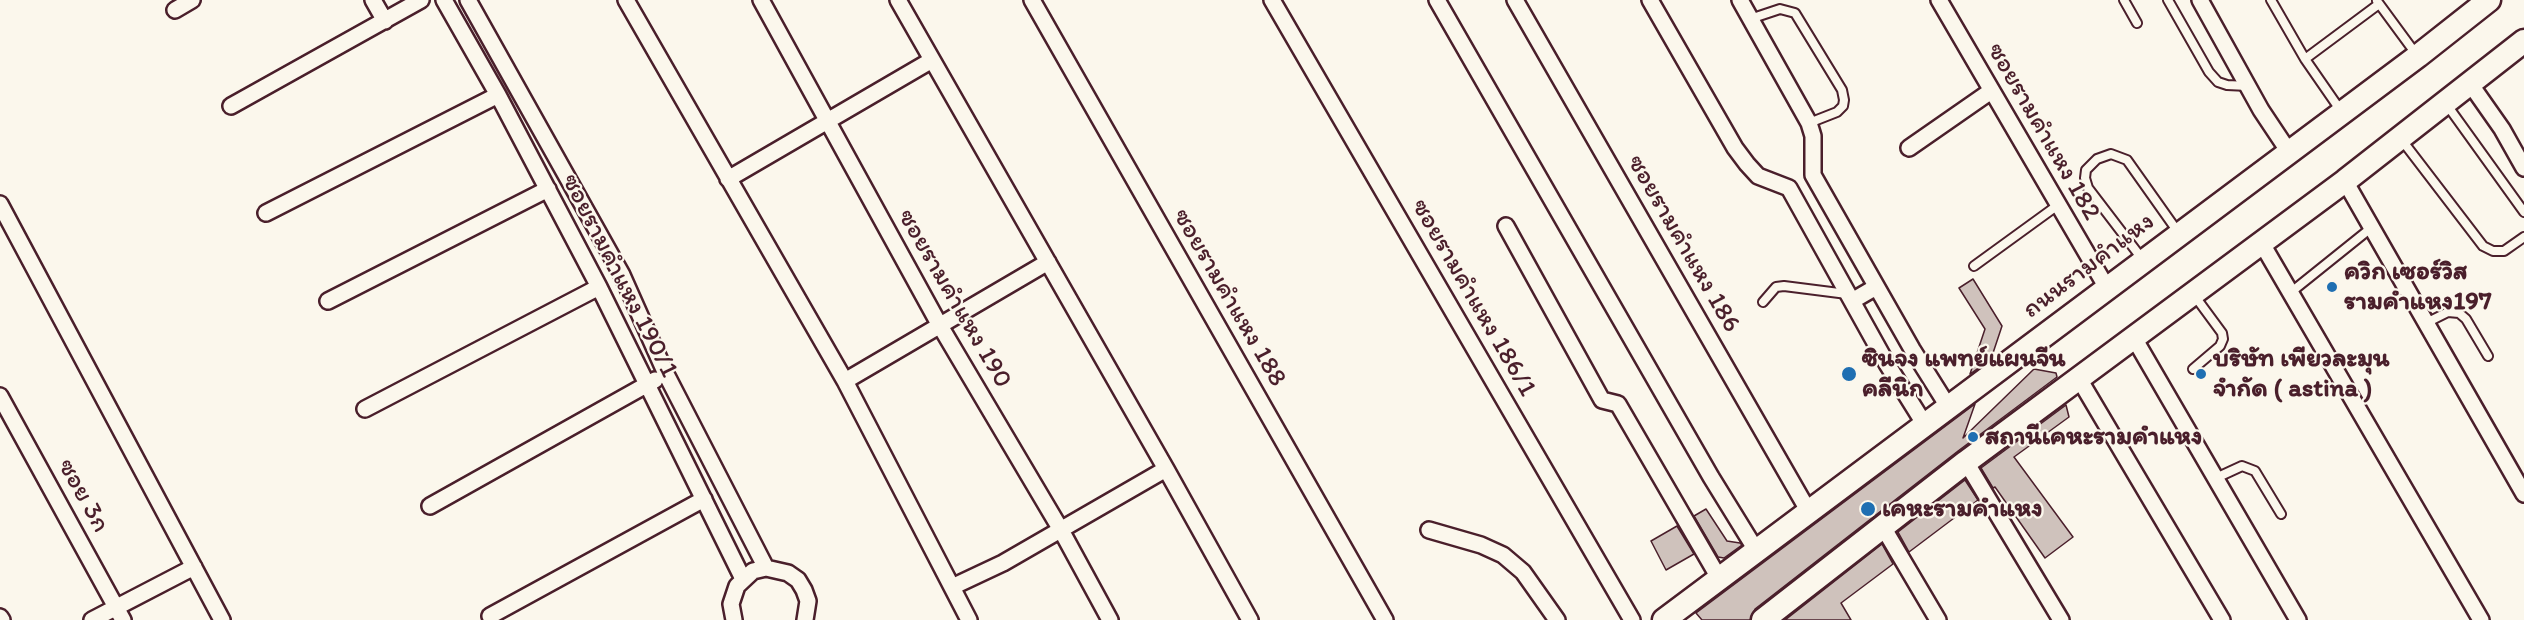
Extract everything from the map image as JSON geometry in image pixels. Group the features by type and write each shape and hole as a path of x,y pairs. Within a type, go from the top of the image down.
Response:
{"main road":[{"name":"ถนนรามคำแหง","path":"1665,620 2418,56 2489,0"},
{"path":"1763,620 1966,462 2344,181 2524,41"}],"street":[{"path":"174,10 192,0"},
{"path":"373,0 385,21"},
{"path":"231,106 421,0"},
{"name":"ซอยรามคำแหง 190/1","path":"444,0 498,95 599,287 743,579"},
{"name":"ซอยรามคำแหง 190/1","path":"468,0 622,275 666,374 766,568"},
{"path":"626,0 846,381 969,620"},
{"name":"ซอยรามคำแหง 190","path":"761,0 939,324 1061,531 1110,620"},
{"path":"898,0 1250,620"},
{"name":"ซอยรามคำแหง 188","path":"1032,0 1385,620"},
{"name":"ซอยรามคำแหง 186/1","path":"1272,0 1632,620"},
{"path":"1437,0 1705,467 1756,550"},
{"name":"ซอยรามคำแหง 186","path":"1515,0 1809,512"},
{"path":"1650,0 1735,148 1758,176 1789,188 1849,298 1925,425"},
{"path":"1740,0 1809,123 1813,136 1813,175 1876,287 1949,408"},
{"name":"ซอยรามคำแหง 182","path":"1939,0 2107,288"},
{"path":"2200,0 2248,86 2289,152"},
{"path":"728,179 932,60"},
{"path":"2469,82 2502,129 2524,168"},
{"path":"1909,148 1991,90"},
{"path":"266,213 498,95"},
{"path":"1789,188 1813,175"},
{"path":"2344,181 2524,494"},
{"path":"328,301 548,189"},
{"path":"0,204 222,620"},
{"path":"1506,226 1602,400 1618,404 1719,579"},
{"path":"2261,242 2481,620"},
{"path":"846,381 939,324 1048,262"},
{"path":"365,409 599,287"},
{"path":"1849,298 1876,287"},
{"path":"2134,338 2298,620"},
{"path":"430,506 666,374"},
{"path":"2079,377 2222,620"},
{"name":"ซอย 3ก","path":"0,396 119,613"},
{"path":"1966,462 2061,620"},
{"path":"952,587 1061,531 1166,469"},
{"path":"489,616 704,499"},
{"path":"1883,527 1938,620"},
{"path":"1429,530 1481,545 1503,555 1523,572 1557,620"},
{"path":"92,620 119,613 194,567"},
{"path":"734,620 731,604 733,595 743,579 753,571 766,568 789,573 798,580 808,601 805,620"}],"lane":[{"path":"2124,0 2137,23"},
{"path":"2168,0 2213,77 2227,85 2248,86"},
{"path":"2271,0 2305,59 2342,112"},
{"path":"2305,59 2377,2 2418,56"},
{"path":"1750,19 1780,9 1795,14 1842,90 1843,106 1837,112 1809,123"},
{"path":"2444,101 2524,212"},
{"path":"2400,137 2483,246 2504,251 2524,237"},
{"path":"2143,260 2088,188 2085,178 2086,170 2097,159 2111,154 2127,160 2178,234"},
{"path":"1974,266 2058,205"},
{"path":"2290,293 2371,228"},
{"path":"1763,302 1776,287 1784,286 1849,298"},
{"path":"2193,293 2222,333 2223,339 2220,346 2193,369"},
{"path":"2426,323 2448,312 2459,313 2466,319 2488,356"},
{"path":"2216,478 2242,466 2255,471 2281,514"}],"building":[{"path":"1973,279 2002,326 1991,359 1970,374 1985,329 1959,288"},
{"path":"2034,369 2056,373 2057,377 1755,609 1750,620 1702,620 1696,613 1975,404 1963,438"},
{"path":"2066,405 2069,417 2014,457 2073,537 2045,558 1995,487 1993,488 1981,468"},
{"path":"1965,480 1978,500 1909,552 1898,532"},
{"path":"1706,509 1727,541 1742,545 1724,558 1718,557 1694,516"},
{"path":"1677,526 1694,554 1666,570 1651,541"},
{"path":"1882,544 1893,564 1841,603 1851,620 1785,620"}],"place":[{"name":"ควิก เซอร์วิส รามคำแหง197","path":"2332,287"},
{"name":"ซินจง แพทย์แผนจีน คลีนิก","path":"1849,374"},
{"name":"บริษัท เพียวละมุน จำกัด ( astina )","path":"2201,374"},
{"name":"สถานีเคหะรามคำแหง","path":"1973,437"},
{"name":"เคหะรามคำแหง","path":"1868,509"}]}
